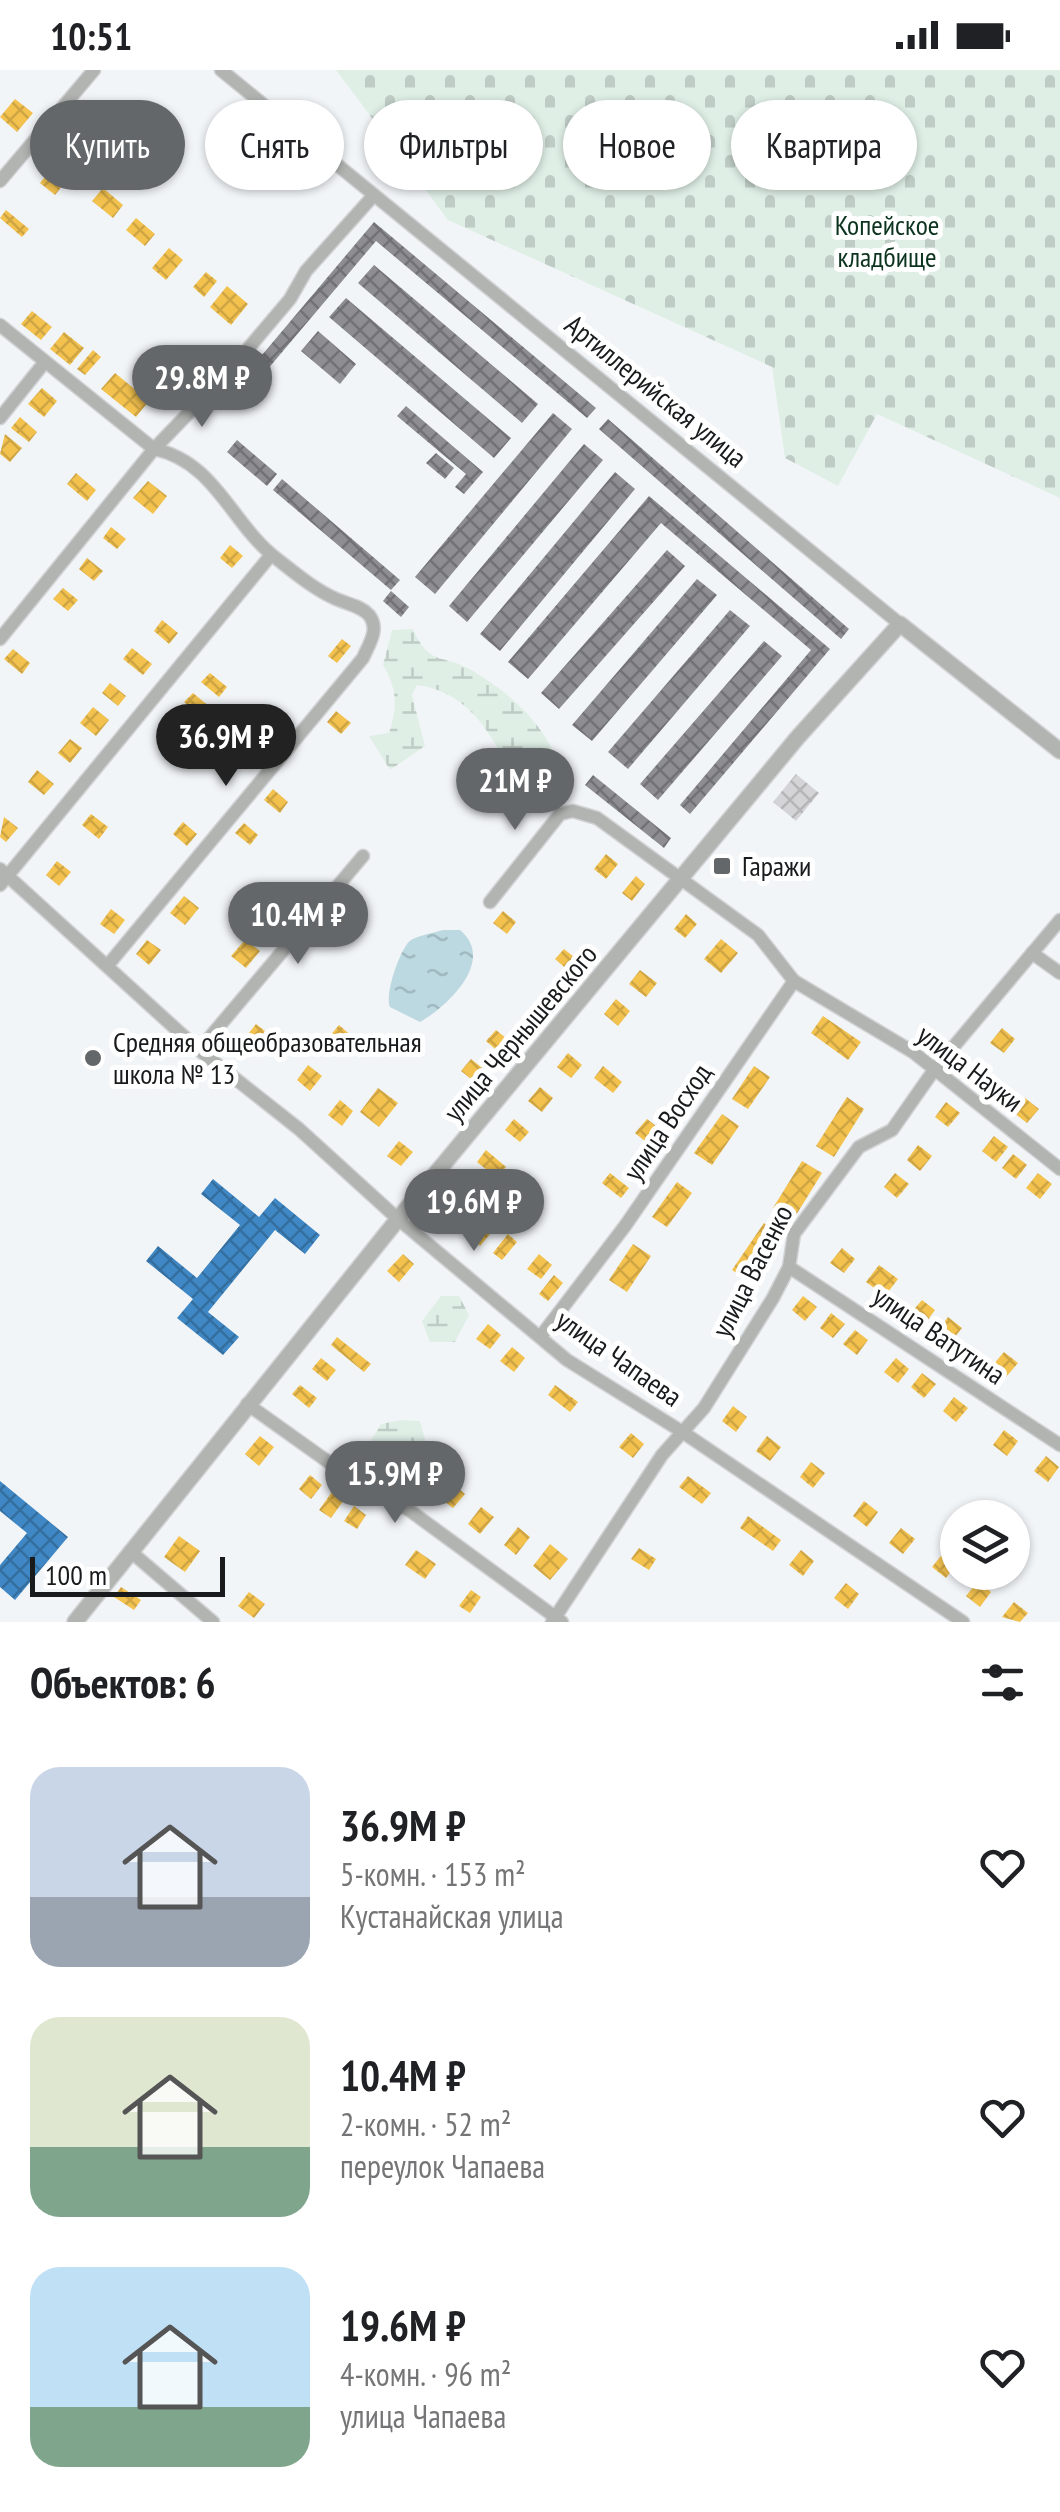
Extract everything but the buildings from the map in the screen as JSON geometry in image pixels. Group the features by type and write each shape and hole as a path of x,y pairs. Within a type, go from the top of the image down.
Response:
{"street":[{"path":"0,181 94,70"},
{"name":"Артиллерийская улица","path":"222,70 1060,750"},
{"path":"0,639 154,449 230,370 290,299 306,272 374,195"},
{"path":"0,325 154,449 176,454 206,475 272,554 333,598 361,608 373,622 374,634 362,658 108,965"},
{"path":"0,418 44,363"},
{"path":"3,876 272,554"},
{"name":"улица Чернышевского","path":"75,1622 398,1219 798,737 900,624"},
{"path":"490,902 549,824 573,811 597,818 758,935 794,981"},
{"path":"199,1050 364,856"},
{"name":"улица Чапаева","path":"3,876 108,965 199,1050 299,1129 398,1219 567,1360 680,1431 962,1622"},
{"name":"улица Васенко","path":"556,1620 680,1431 704,1408 789,1267 794,1234 859,1147 892,1130 934,1070 1060,920"},
{"path":"1032,953 1060,974"},
{"name":"улица Науки","path":"794,981 913,1052 1060,1169"},
{"name":"улица Восход","path":"541,1336 625,1226 794,981"},
{"name":"улица Ватутина","path":"789,1267 1060,1445"},
{"path":"247,1404 341,1471 409,1510 556,1620"},
{"path":"130,1552 213,1622"}],"green space":[{"name":"Копейское кладбище","path":"336,70 1060,70 1060,498 877,414 838,486 785,458 772,367 448,220 426,190 543,190 543,100 364,100 364,108"},
{"path":"413,629 432,655 473,671 520,706 554,753 564,790 551,796 513,779 488,732 465,706 435,689 417,685 412,695 425,746 390,770 369,736 389,733 392,723 393,690 383,665 392,630"},
{"path":"441,1296 459,1296 469,1315 455,1342 430,1342 422,1321"},
{"path":"420,1421 427,1447 402,1477 391,1478 367,1463 364,1452 381,1424"}],"water":[{"path":"443,930 460,930 470,942 471,968 444,1005 420,1022 390,1007 391,982 411,940"}],"place":[{"name":"Гаражи","path":"722,866"},
{"name":"Средняя общеобразовательная школа № 13","path":"93,1058"}]}
